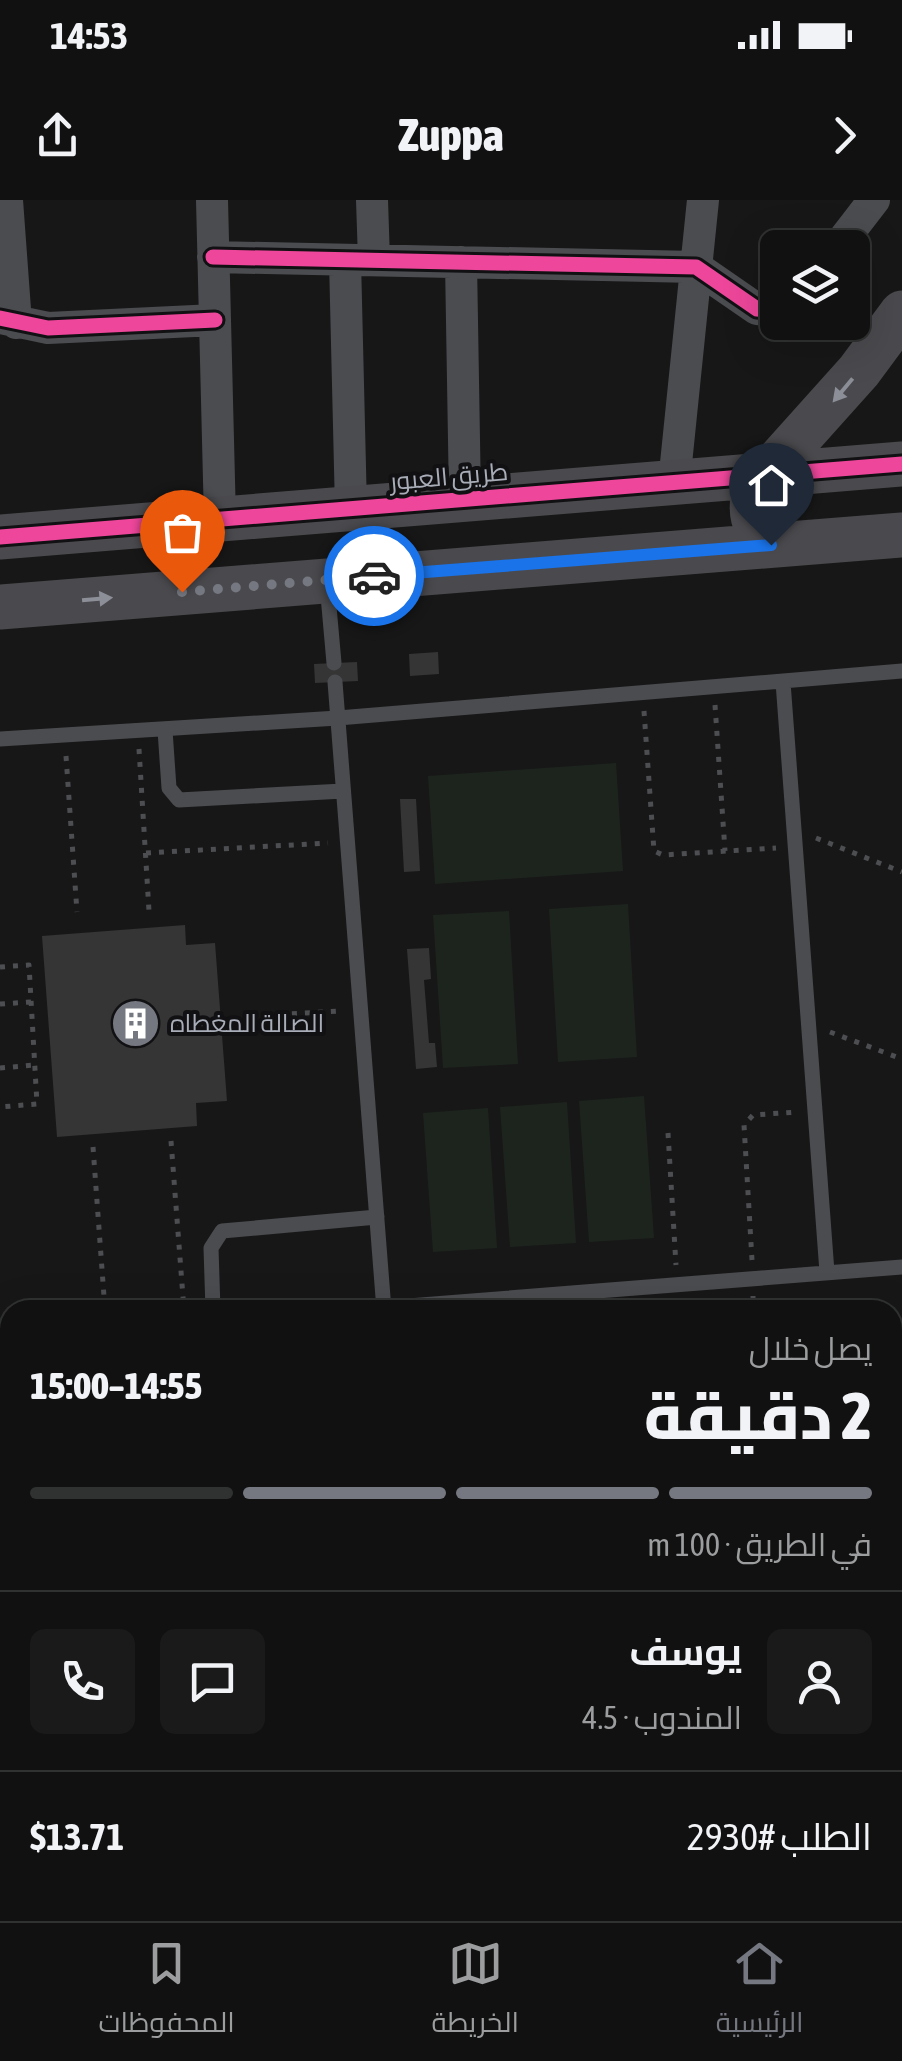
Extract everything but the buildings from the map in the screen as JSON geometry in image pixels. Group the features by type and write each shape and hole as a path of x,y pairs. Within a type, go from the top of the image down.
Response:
{"street":[{"path":"7,200 8,320 48,328 215,320"},
{"path":"212,200 220,520"},
{"path":"351,508 359,260 372,200"},
{"path":"674,482 703,200"},
{"path":"851,230 874,200"},
{"path":"214,257 696,266 760,309"},
{"path":"461,262 465,500"},
{"path":"771,545 754,524 751,512 756,486 814,425 902,313"},
{"path":"856,538 887,491 900,458"},
{"name":"طريق العبور","path":"0,537 764,475 900,458"},
{"path":"0,607 902,534"}],"lane":[{"path":"327,580 334,662"},
{"path":"0,739 338,718 902,670"},
{"path":"335,682 383,1300"},
{"path":"783,682 827,1272"},
{"path":"165,730 169,788 179,800 344,792"},
{"path":"213,1300 210,1248 222,1232 240,1227 377,1217"},
{"path":"490,1300 902,1266"}],"path":[{"path":"714,688 724,852"},
{"path":"642,693 654,850 663,855 796,847"},
{"path":"138,732 149,911"},
{"path":"65,737 77,912"},
{"path":"794,830 902,872"},
{"path":"146,853 348,842"},
{"path":"0,968 28,965 37,1104 0,1107"},
{"path":"0,1004 31,1002"},
{"path":"253,1016 361,1010"},
{"path":"809,1025 902,1059"},
{"path":"0,1068 35,1065"},
{"path":"754,1300 744,1124 754,1115 815,1110"},
{"path":"668,1133 678,1284"},
{"path":"171,1141 183,1300"},
{"path":"93,1147 104,1300"}],"shaded area":[{"path":"616,763 623,871 435,884 428,776"},
{"path":"628,904 637,1057 558,1062 549,909"},
{"path":"509,911 518,1064 443,1068 433,915"},
{"path":"644,1096 654,1238 589,1242 579,1101"},
{"path":"567,1102 576,1243 510,1247 500,1107"},
{"path":"488,1108 497,1248 433,1252 423,1113"}],"cycle path":[{"path":"213,257 696,267 760,309"},
{"path":"0,318 48,328 215,320"},
{"path":"0,537 902,464"}],"way so far":[{"path":"182,592 374,576"}],"place":[{"name":"الصالة المغطاه","path":"135,1023"}],"route":[{"path":"374,576 771,545"}]}
